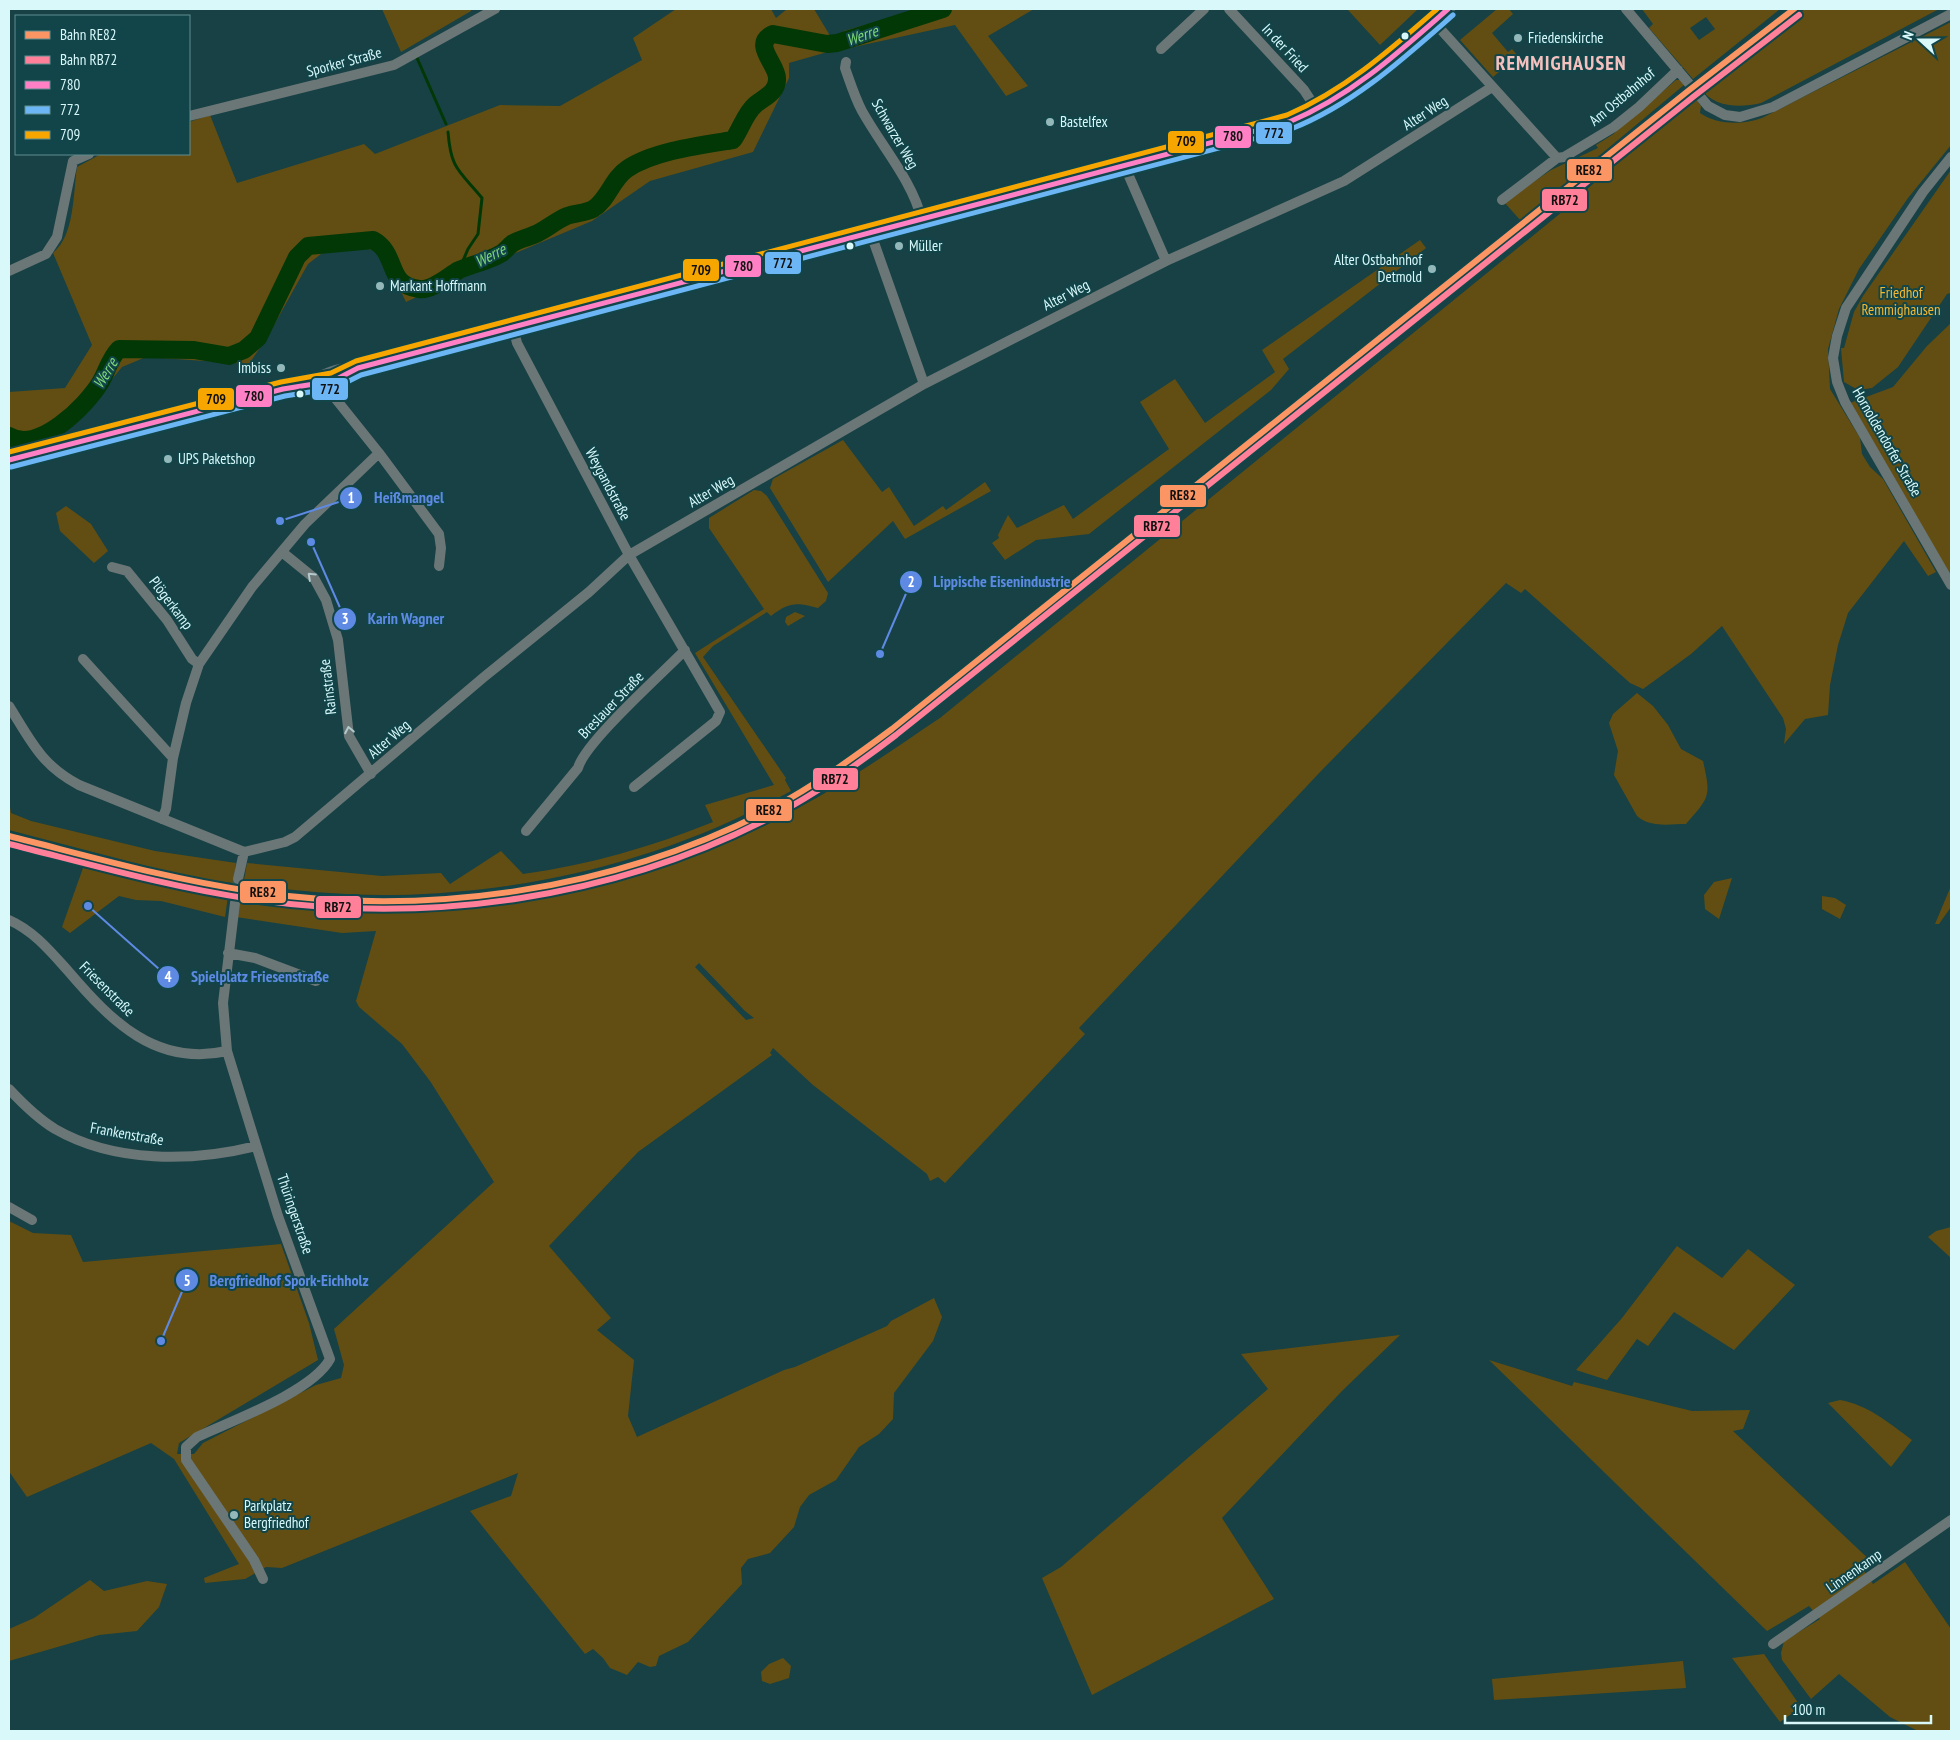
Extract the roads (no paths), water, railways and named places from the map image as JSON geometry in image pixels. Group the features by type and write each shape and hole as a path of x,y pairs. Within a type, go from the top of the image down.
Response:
{"main road":[{"path":"9,460 323,380 358,368 1258,132 1317,110 1370,78 1448,9"}],"street":[{"name":"Sporker Straße","path":"190,116 394,64 495,9"},
{"path":"1162,49 1204,9"},
{"name":"In der Fried","path":"1229,9 1304,90 1317,110"},
{"path":"1626,9 1713,110 1732,116 1747,116 1772,107 1951,14"},
{"path":"1434,22 1557,158"},
{"name":"Schwarzer Weg","path":"846,62 844,68 862,110 895,163 916,202 922,220"},
{"name":"Am Ostbahnhof","path":"1502,200 1557,158 1564,157 1614,128 1678,70"},
{"name":"Alter Weg","path":"244,852 285,842 295,837 484,677 589,592 628,555 924,384 1166,261 1344,181 1492,87"},
{"path":"9,271 46,254 57,237 73,162 86,155"},
{"name":"Hornoldendorfer Straße","path":"1951,158 1922,192 1857,289 1841,321 1833,358 1836,377 1844,402 1951,585"},
{"path":"1124,167 1166,261"},
{"path":"871,234 924,384"},
{"name":"Weygandstraße","path":"513,327 517,343 628,555 717,703 720,716 634,787"},
{"path":"323,380 439,534 441,548 439,566"},
{"path":"162,819 166,809 173,758 186,703 199,664 226,622 305,524 379,453"},
{"name":"Rainstraße","path":"282,552 314,578 326,600 338,640 349,736 371,774"},
{"name":"Plögerkamp","path":"112,567 127,571 167,620 192,659 199,664"},
{"name":"Breslauer Straße","path":"526,831 578,768 580,759 612,722 685,650"},
{"path":"83,659 173,758"},
{"path":"9,706 37,751 60,775 79,786 244,852 238,879"},
{"name":"Thüringerstraße","path":"234,903 223,1002 227,1051 278,1216 330,1359 324,1371 292,1392 197,1437 186,1447 186,1460 254,1560 263,1579"},
{"name":"Friesenstraße","path":"9,920 33,934 108,1016 124,1028 150,1043 183,1054 200,1056 227,1051"},
{"path":"228,953 255,958 316,981"},
{"name":"Frankenstraße","path":"9,1089 35,1116 54,1129 73,1138 102,1147 125,1152 180,1158 223,1154 256,1146"},
{"path":"9,1207 32,1220"},
{"name":"Linnenkamp","path":"1773,1644 1865,1582 1951,1520"}],"waterway":[{"name":"Werre","path":"9,436 21,440 33,439 47,433 73,415 93,393 119,349 194,350 229,356 244,350 258,338 297,257 308,246 373,240 386,253 401,282 419,289 429,288 459,270 497,256 513,243 538,233 563,218 593,209 603,200 617,178 627,169 638,163 664,153 733,140 752,108 770,94 777,83 776,73 764,43 773,34 827,44 837,43 943,9"},
{"path":"417,58 446,124"},
{"path":"448,132 449,145 454,162 462,175 482,198 478,234 468,249 459,270"}],"tunnel":[{"path":"235,903 238,879"}],"rail line":[{"name":"RE82","path":"9,836 189,880 250,891 316,899 383,901 451,899 517,891 583,878 648,860 710,837 771,809 803,791 892,729 1688,91 1794,9"},
{"name":"RB72","path":"9,844 129,874 220,894 318,906 385,909 453,906 520,898 586,885 651,867 714,844 775,815 807,797 896,735 1693,97 1799,15"}],"place":[{"name":"Friedenskirche","path":"1518,38"},
{"name":"Bastelfex","path":"1050,122"},
{"name":"Müller","path":"899,246"},
{"name":"Alter Ostbahnhof Detmold","path":"1432,269"},
{"name":"Markant Hoffmann","path":"380,286"},
{"name":"Imbiss","path":"281,368"},
{"name":"UPS Paketshop","path":"168,459"},
{"name":"Heißmangel","path":"280,521"},
{"name":"Karin Wagner","path":"311,542"},
{"name":"Lippische Eisenindustrie","path":"880,654"},
{"name":"Spielplatz Friesenstraße","path":"88,906"},
{"name":"Bergfriedhof Spork-Eichholz","path":"161,1341"},
{"name":"Parkplatz Bergfriedhof","path":"234,1515"}],"district":[{"name":"REMMIGHAUSEN","path":"1561,63"}],"park label":[{"name":"Friedhof Remmighausen","path":"1901,302"}]}
